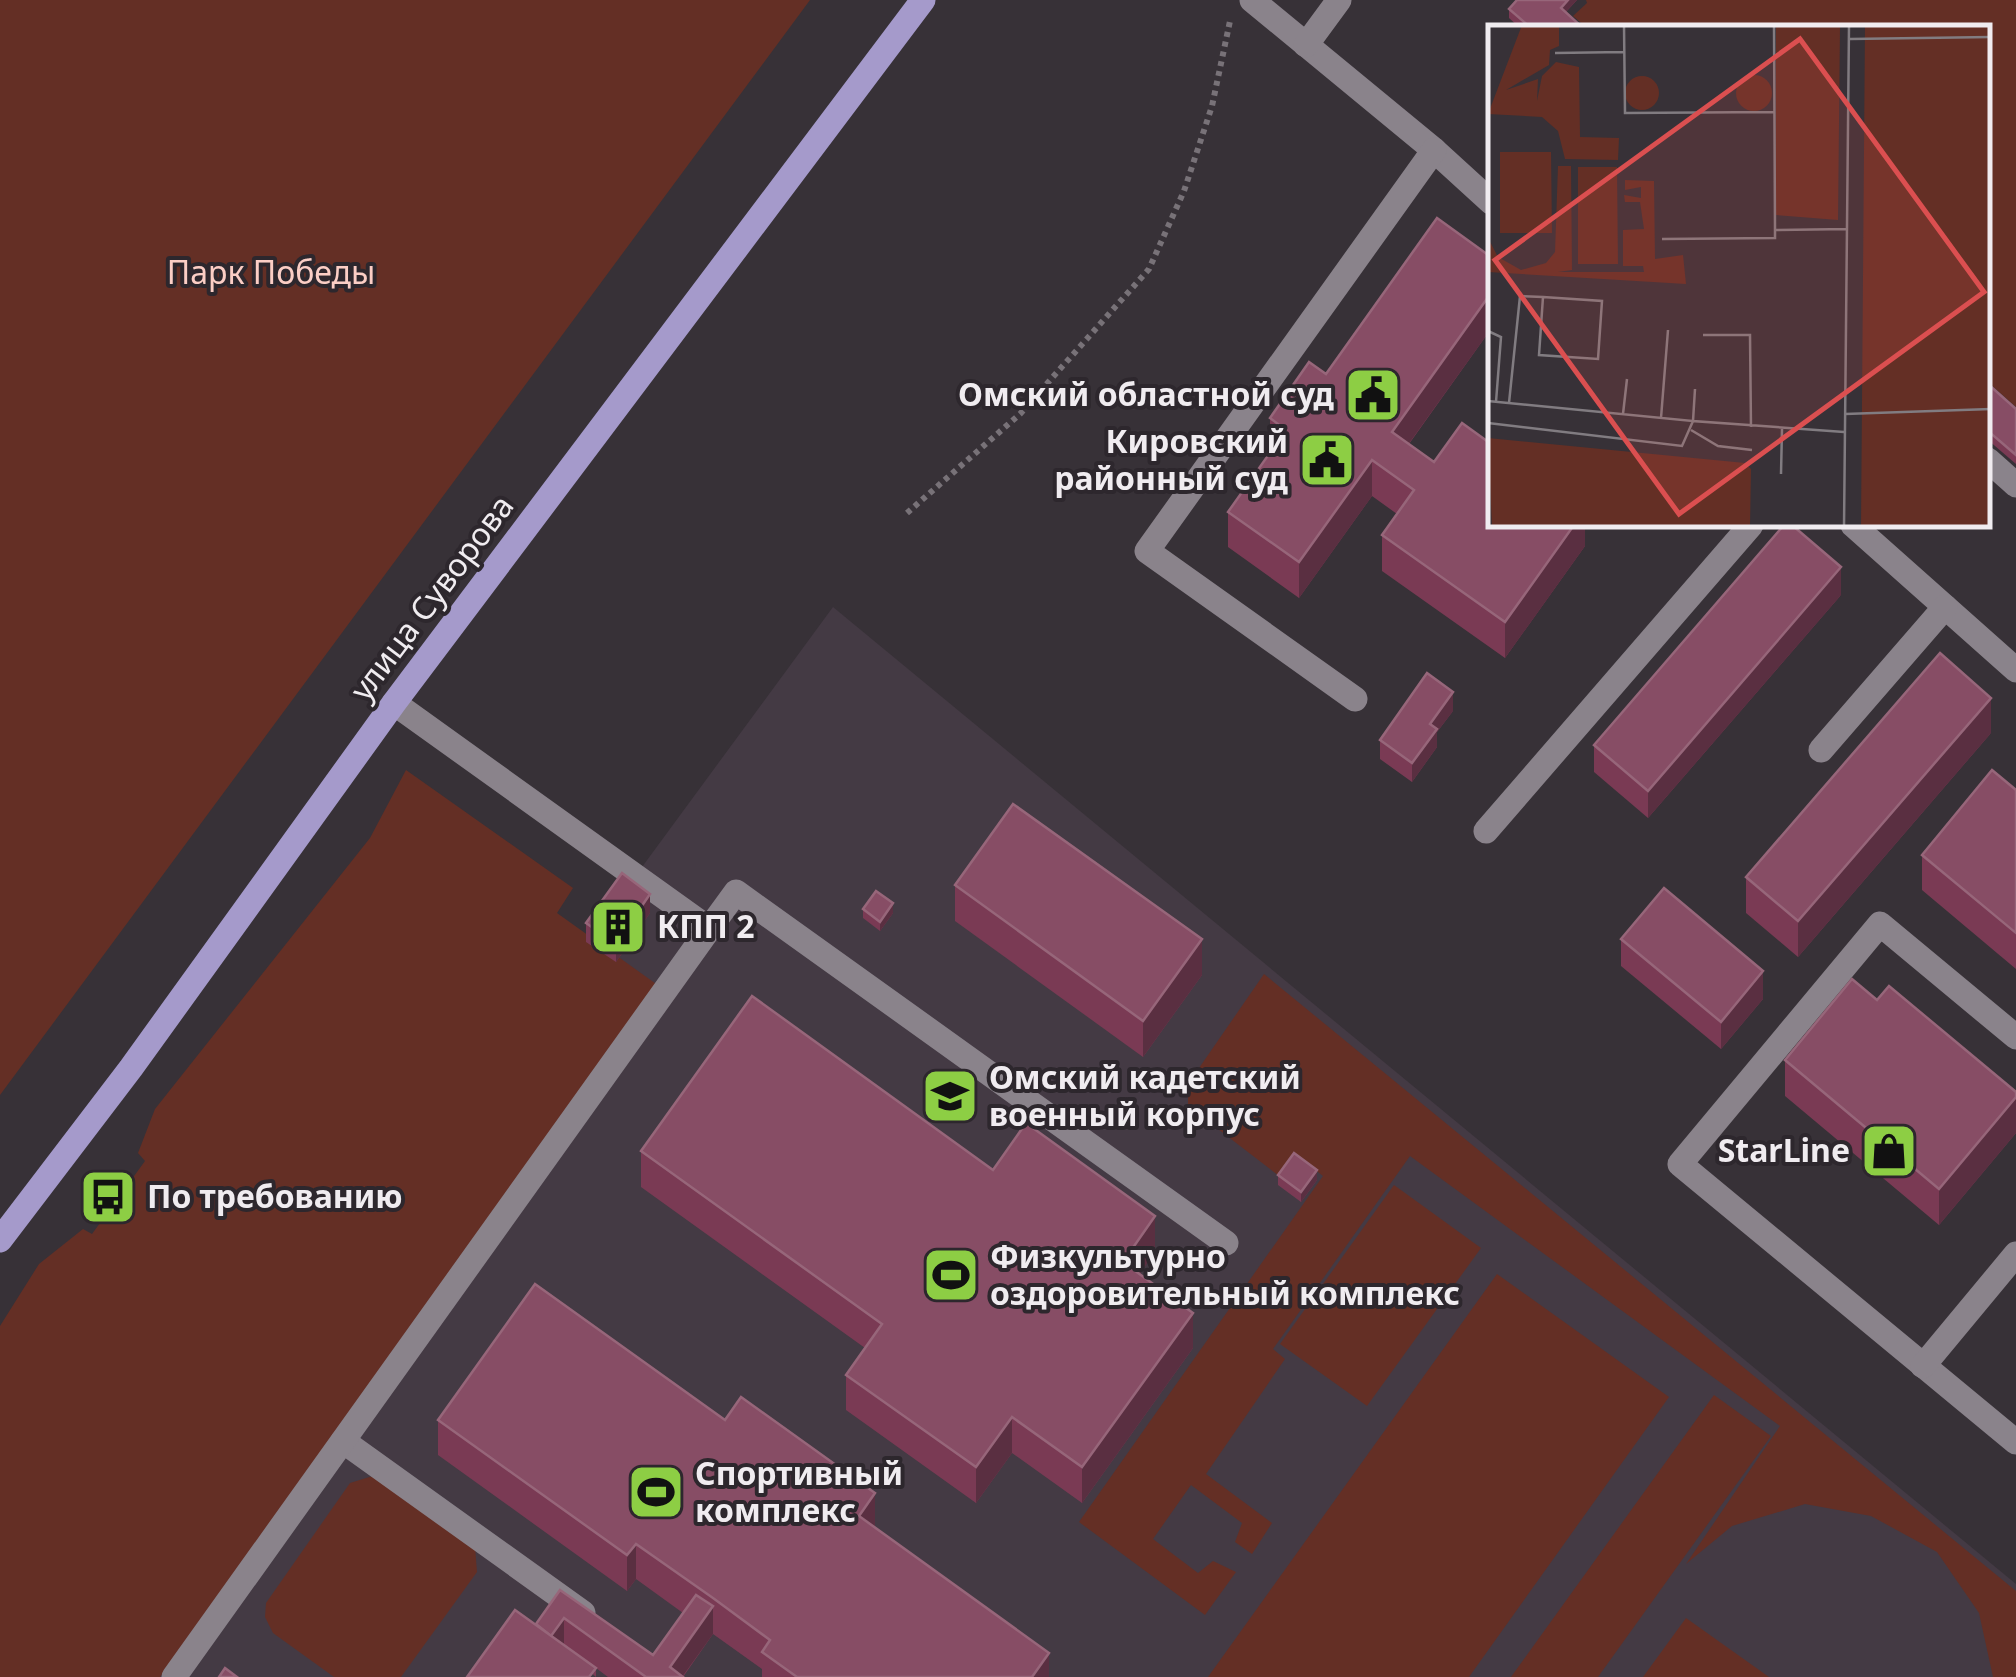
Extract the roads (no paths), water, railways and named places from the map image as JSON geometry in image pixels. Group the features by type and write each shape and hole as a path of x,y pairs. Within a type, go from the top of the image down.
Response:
{"main road":[{"name":"улица Суворова","path":"0,1240 132,1068 394,702 922,0"}],"lane":[{"path":"1252,0 1488,199"},
{"path":"1306,45 1340,0"},
{"path":"1354,699 1147,551 1434,150"},
{"path":"1991,463 2016,485"},
{"path":"1486,831 1748,528"},
{"path":"1857,528 2016,670"},
{"path":"1821,750 1945,607"},
{"path":"394,702 710,929"},
{"path":"174,1677 736,892 1226,1243"},
{"path":"2016,1037 1880,924 1680,1164 2016,1442"},
{"path":"1922,1366 2016,1254"},
{"path":"343,1441 609,1632"}],"place":[{"name":"Омский областной суд","path":"1373,395"},
{"name":"Кировский районный суд","path":"1327,460"},
{"name":"КПП 2","path":"618,927"},
{"name":"Омский кадетский военный корпус","path":"950,1096"},
{"name":"StarLine","path":"1889,1151"},
{"name":"По требованию","path":"108,1197"},
{"name":"Физкультурно оздоровительный комплекс","path":"951,1275"},
{"name":"Спортивный комплекс","path":"656,1492"}],"park label":[{"name":"Парк Победы","path":"271,273"}]}
